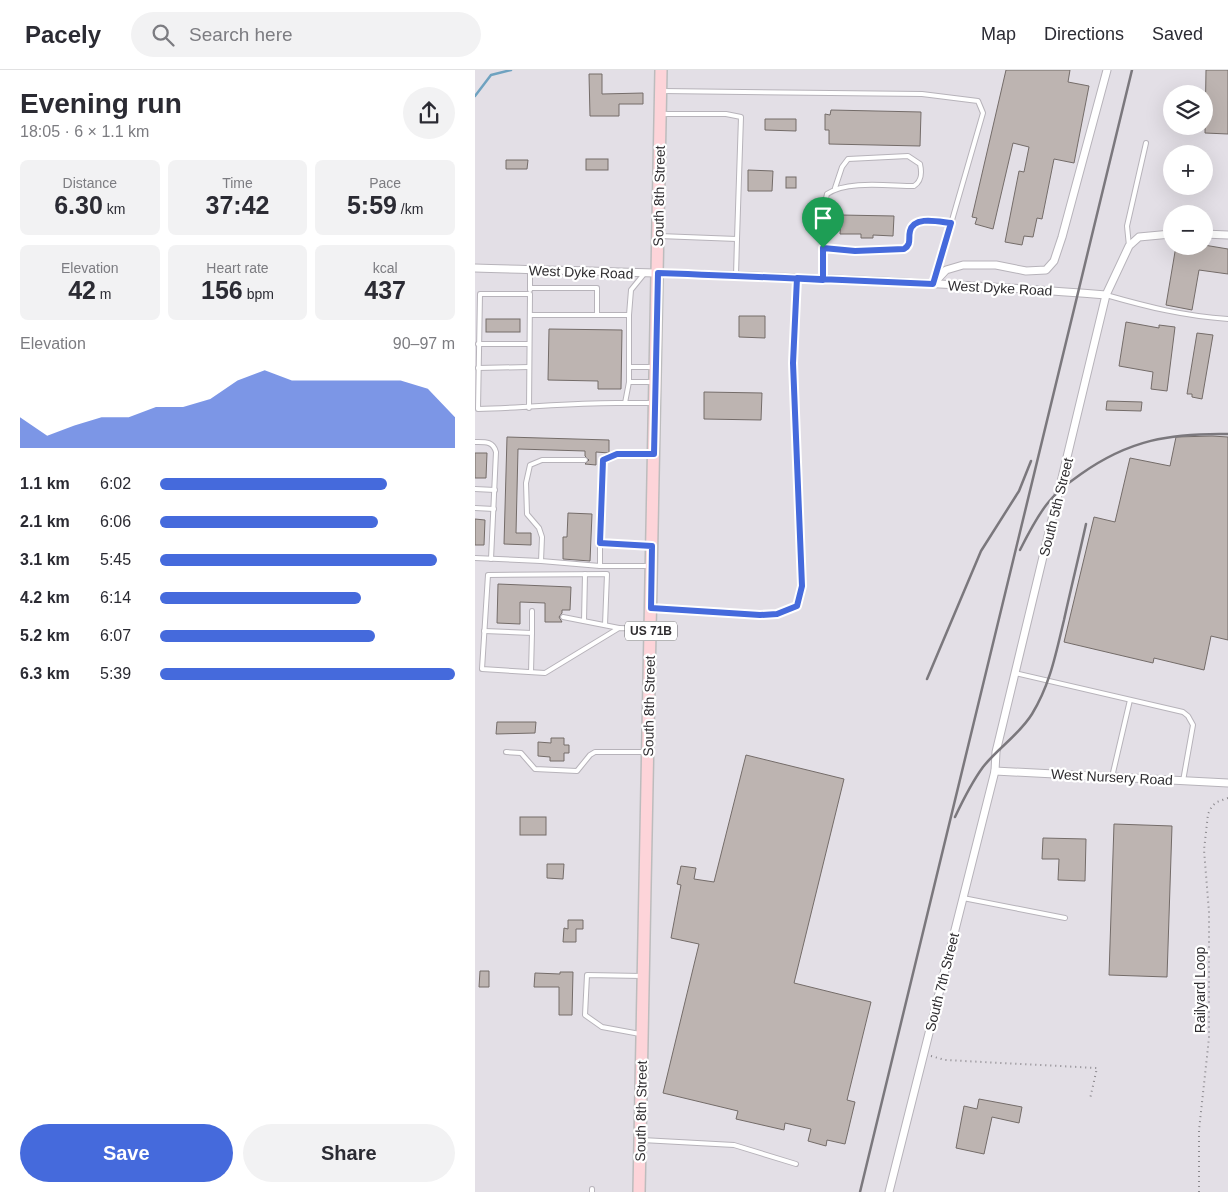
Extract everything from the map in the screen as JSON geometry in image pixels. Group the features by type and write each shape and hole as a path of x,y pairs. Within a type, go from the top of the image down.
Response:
{"main road":[{"name":"South 8th Street","path":"639,1192 661,70"}],"street":[{"path":"933,284 946,270 963,265 996,266 1026,271 1046,270 1054,261 1075,192 1107,70"},
{"path":"1213,234 1228,234"},
{"path":"1129,246 1139,237 1163,235"},
{"name":"South 5th Street","path":"995,772 996,752 1106,295 1129,246"},
{"name":"West Dyke Road","path":"475,268 797,278 1003,287 1106,295"},
{"name":"West Nursery Road","path":"995,772 1228,782"},
{"name":"South 7th Street","path":"889,1192 995,772"}],"lane":[{"path":"661,91 922,94 978,101 983,113 933,284"},
{"path":"661,114 726,114 741,117 737,276"},
{"path":"1129,246 1127,226 1146,143"},
{"path":"823,280 823,211 827,194 835,188 914,186 918,183 922,173 920,164 908,156 848,160 841,167 835,188"},
{"path":"823,248 855,251 904,249 909,246 911,241 910,231 913,225 920,221 951,223"},
{"path":"659,236 737,239"},
{"path":"529,408 530,270"},
{"path":"625,403 629,382 631,290 644,274"},
{"path":"651,608 760,615 777,614 797,606 802,586 793,363 797,278"},
{"path":"530,288 597,288 597,315"},
{"path":"530,294 479,294 478,409 606,403 655,403"},
{"path":"1106,295 1149,308 1197,317 1228,319"},
{"path":"530,315 629,315"},
{"path":"478,344 529,344"},
{"path":"478,368 529,367"},
{"path":"629,367 656,367"},
{"path":"629,382 656,382"},
{"path":"475,442 487,442 495,447 496,452 491,559"},
{"path":"596,461 617,454 654,454"},
{"path":"541,561 542,537 539,528 527,514 526,483 530,465 542,460 585,460"},
{"path":"600,566 603,460"},
{"path":"475,489 495,490"},
{"path":"475,508 494,509"},
{"path":"600,543 652,546"},
{"path":"475,558 600,566 652,566"},
{"path":"584,621 585,574"},
{"path":"605,625 607,574 488,575 481,669 545,673 619,628"},
{"path":"531,672 532,611"},
{"path":"563,617 619,628 651,629"},
{"path":"484,632 532,633"},
{"path":"1015,673 1183,712 1188,716 1193,725 1183,780"},
{"path":"1112,777 1129,700"},
{"path":"506,752 521,753 532,768 538,770 577,770 595,752 648,752"},
{"path":"963,898 1065,918"},
{"path":"642,1034 602,1027 585,1015 587,975 643,976"},
{"path":"640,1140 734,1145 796,1164"}],"path":[{"name":"Railyard Loop","path":"1199,1192 1199,1130 1209,1053 1209,912 1204,850 1208,814 1212,806 1217,802 1228,798"},
{"path":"924,1054 945,1060 1097,1068 1090,1099"}],"building":[{"path":"1006,70 1070,70 1068,82 1089,86 1074,163 1054,159 1042,219 1037,218 1033,237 1024,236 1022,245 1005,242 1019,171 1024,172 1029,147 1013,143 993,229 975,224 977,218 972,217"},
{"path":"1206,70 1228,70 1228,134 1213,133 1213,85 1206,85"},
{"path":"589,74 602,74 602,94 643,93 643,104 619,104 619,116 590,116"},
{"path":"831,110 921,112 920,146 829,144 829,130 825,130 825,114 830,115"},
{"path":"765,119 796,119 796,131 765,130"},
{"path":"586,159 608,159 608,170 586,170"},
{"path":"506,160 528,160 527,169 506,169"},
{"path":"748,170 773,171 772,191 748,191"},
{"path":"786,177 796,177 796,188 786,188"},
{"path":"841,215 894,216 893,236 873,235 873,238 861,238 861,234 840,234"},
{"path":"1213,246 1228,249 1228,274 1199,270 1192,310 1166,305 1174,255 1213,255"},
{"path":"739,316 765,316 765,338 739,337"},
{"path":"486,319 520,319 520,332 486,332"},
{"path":"1126,322 1159,328 1159,325 1175,327 1167,391 1151,389 1153,372 1119,366"},
{"path":"549,329 622,330 621,389 598,389 598,381 548,380"},
{"path":"1197,333 1213,335 1202,399 1192,397 1192,394 1187,394"},
{"path":"704,392 762,393 761,420 704,419"},
{"path":"1107,401 1142,402 1141,411 1106,410"},
{"path":"507,437 609,440 609,453 596,452 596,465 585,464 589,460 585,456 585,451 518,449 516,533 531,533 531,545 504,544"},
{"path":"1176,437 1228,437 1228,640 1211,636 1204,670 1154,658 1153,663 1064,642 1094,517 1115,522 1130,458 1170,466"},
{"path":"475,453 487,453 486,478 475,478"},
{"path":"568,513 592,514 590,561 563,559 563,537 567,537"},
{"path":"475,519 485,520 484,545 475,545"},
{"path":"498,584 571,587 570,610 562,610 559,617 562,622 545,622 545,603 520,602 520,624 497,623"},
{"path":"497,722 536,722 535,733 496,734"},
{"path":"551,738 564,738 564,745 569,745 569,753 564,753 564,761 550,761 550,757 538,756 538,742 551,743"},
{"path":"746,755 844,779 794,983 871,1002 847,1100 855,1102 845,1144 827,1140 826,1146 808,1141 811,1129 785,1123 784,1130 736,1119 738,1111 663,1093 699,944 671,938 681,885 677,884 681,866 696,868 694,879 714,882"},
{"path":"520,817 546,817 546,835 520,835"},
{"path":"1114,824 1172,826 1167,977 1109,975"},
{"path":"1043,838 1086,839 1085,881 1058,880 1059,859 1042,859"},
{"path":"547,864 564,864 563,879 547,878"},
{"path":"568,920 583,920 583,929 576,929 576,942 563,942 564,928 568,929"},
{"path":"480,971 489,971 489,987 479,987"},
{"path":"560,972 573,972 572,1015 559,1015 559,987 534,987 535,973 560,974"},
{"path":"979,1099 1022,1107 1019,1123 992,1117 984,1154 956,1148 964,1106 977,1109"}],"waterway":[{"path":"475,96 491,75 511,70"}],"railway":[{"path":"860,1192 1132,70"},
{"path":"1020,550 1043,509 1058,492 1099,462 1133,446 1169,437 1228,434"},
{"path":"927,679 981,551 1019,491 1031,461"},
{"path":"955,817 983,767 1027,722 1043,692 1055,657 1086,524"}],"route":[{"path":"823,248 823,280 797,278 658,273 654,454 617,454 603,460 600,543 652,546 651,608 760,615 777,614 797,606 802,586 793,363 797,278 823,280 933,284 951,223 920,221 913,225 910,231 911,241 909,246 904,249 855,251 823,248"}]}
